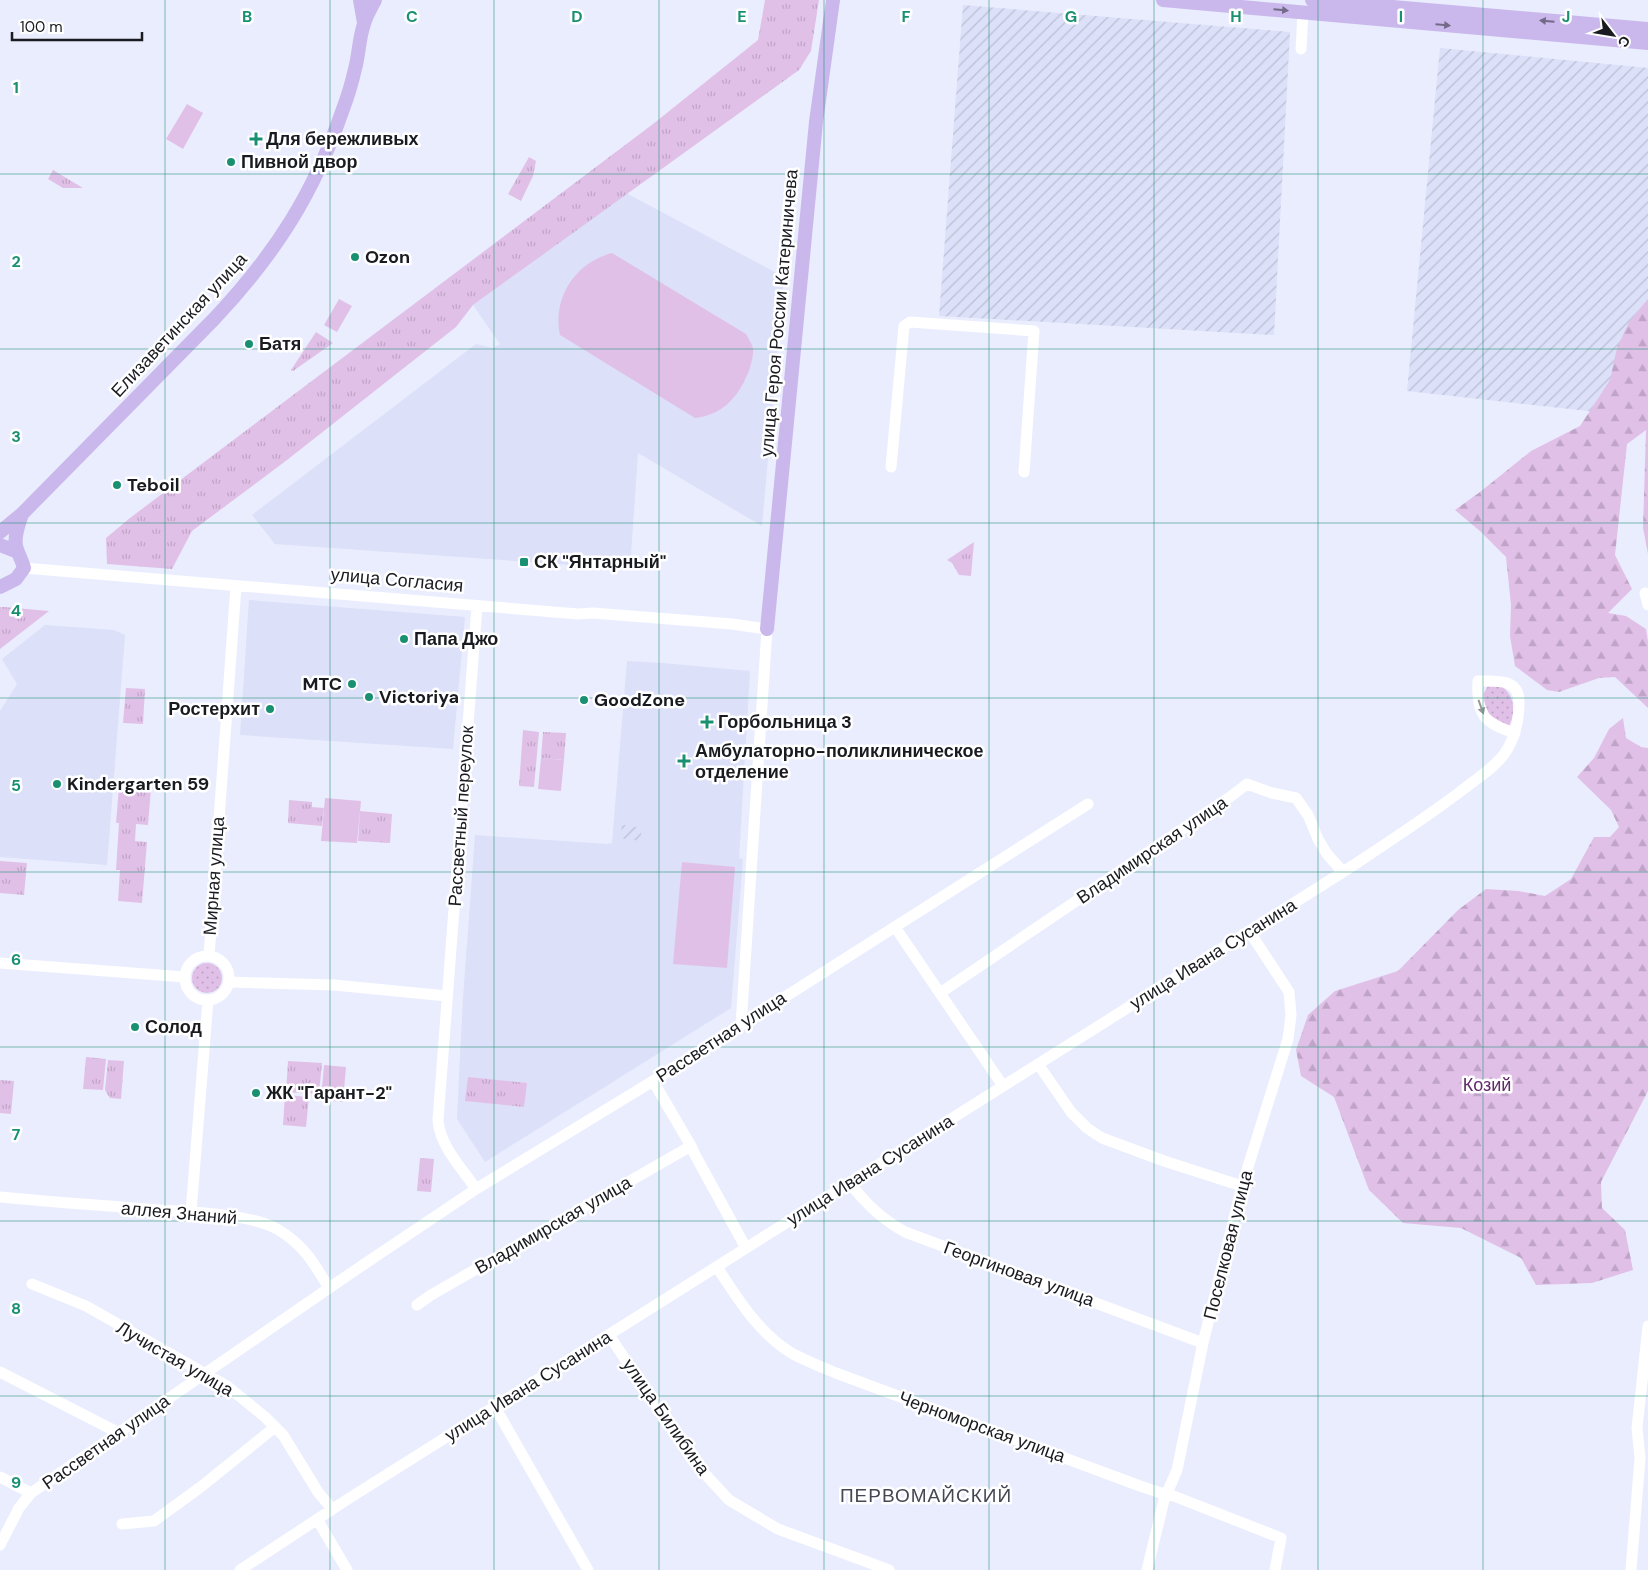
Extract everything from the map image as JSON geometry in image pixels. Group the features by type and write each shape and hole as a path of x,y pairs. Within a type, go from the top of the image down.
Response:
{"main road":[{"name":"Елизаветинская улица","path":"360,0 364,23"},
{"name":"Елизаветинская улица","path":"0,532 22,514 215,318 240,291 270,253 302,204 331,142 355,70 364,23 375,0"},
{"name":"улица Героя России Катериничева","path":"768,629 816,122 833,0"},
{"path":"1163,0 1648,43"},
{"path":"1312,0 1648,29"},
{"path":"0,587 16,580 24,568 16,545 17,531 22,514"},
{"path":"0,545 18,552"}],"street":[{"path":"1301,48 1303,12"},
{"path":"891,467 904,326 910,322 1034,331 1024,472"},
{"name":"улица Согласия","path":"24,568 578,614 632,615 768,629"},
{"name":"Мирная улица","path":"209,956 236,586"},
{"path":"1645,593 1648,605"},
{"name":"Рассветный переулок","path":"476,1189 444,1143 438,1128 438,1120 477,606"},
{"path":"741,1025 768,629"},
{"name":"улица Ивана Сусанина","path":"240,1570 332,1509 1343,872 1439,808 1496,764 1506,751 1515,732 1519,704 1515,687 1494,681 1478,681 1477,697 1482,713 1497,727 1515,732"},
{"name":"Владимирская улица","path":"940,993 1222,803 1247,784 1272,793 1296,798 1308,815 1318,839 1327,854 1343,872"},
{"name":"Рассветная улица","path":"0,1545 19,1508 31,1493 354,1270 476,1189 653,1081 1088,804"},
{"path":"895,927 1003,1086"},
{"name":"Поселковая улица","path":"1147,1570 1166,1493 1177,1470 1203,1343 1242,1186 1288,1039 1292,1015 1289,992 1249,931"},
{"path":"209,956 219,959 225,965 229,982 221,994 214,999 208,1000 197,998 190,992 185,977 191,963 198,958 209,956"},
{"path":"0,963 185,977"},
{"path":"229,982 334,985 447,996"},
{"path":"190,1212 208,1000"},
{"path":"1038,1064 1071,1112 1087,1128 1102,1138 1164,1161 1242,1186"},
{"path":"653,1081 691,1146 746,1248"},
{"name":"Владимирская улица","path":"417,1305 431,1294 691,1146"},
{"name":"Георгиновая улица","path":"849,1183 885,1221 905,1232 1203,1343"},
{"name":"аллея Знаний","path":"0,1197 190,1212 263,1223 275,1228 295,1241 313,1261 329,1288"},
{"name":"Черноморская улица","path":"717,1267 755,1321 774,1340 799,1357 836,1373 1140,1486 1166,1493 1281,1538 1275,1570"},
{"name":"Лучистая улица","path":"32,1284 86,1306 227,1386 265,1417 283,1435 318,1492 332,1509"},
{"path":"1631,1570 1640,1458 1637,1428 1648,1326"},
{"name":"улица Билибина","path":"609,1335 693,1461 729,1500 778,1529 889,1570"},
{"path":"0,1372 119,1432"},
{"path":"495,1407 588,1570"},
{"path":"122,1524 154,1521 202,1486 274,1427"},
{"path":"0,1478 31,1493"},
{"path":"317,1519 347,1570"}],"shaded area":[{"path":"963,5 1290,32 1274,335 939,316"},
{"path":"1440,48 1648,68 1648,339 1633,416 1407,391"},
{"path":"626,193 784,277 762,526 638,453 630,569 275,544 252,515 476,344 493,348 500,344 473,305"},
{"path":"249,600 465,617 453,749 240,735"},
{"name":"Kindergarten 59","path":"45,625 114,630 125,635 107,865 0,857 0,711 17,684 2,659"},
{"path":"627,661 750,671 739,858 743,859 731,1008 485,1162 457,1119 463,998 475,835 612,843"},
{"path":"622,825 642,828 640,841 620,838"}],"green space":[{"path":"765,0 819,0 811,51 799,70 473,305 456,327 287,460 192,531 172,569 107,564 106,538 130,518 653,124 758,40"},
{"path":"187,104 203,113 183,149 166,139"},
{"path":"529,157 536,161 533,176 521,201 508,194"},
{"path":"53,170 83,188 63,188 48,179"},
{"path":"612,253 746,334 753,348 750,368 736,395 723,408 714,413 695,418 560,335 558,321 563,295 578,273 588,264"},
{"path":"339,299 352,306 337,332 324,325"},
{"path":"1648,299 1648,554 1643,528 1646,430 1627,444 1615,555 1632,589 1608,613 1626,616 1646,629 1648,642 1648,708 1615,677 1599,678 1559,692 1547,690 1515,666 1510,636 1511,605 1506,557 1455,510 1531,451 1580,426 1610,380 1617,348 1629,322"},
{"path":"316,332 333,343 293,371 291,370"},
{"path":"974,542 971,576 959,575 952,563 947,560"},
{"path":"0,607 4,607 49,611 0,649"},
{"path":"1499,685 1508,693 1513,703 1513,714 1507,727 1489,715 1482,696 1488,686"},
{"path":"126,688 145,689 143,724 123,723"},
{"name":"Козий","path":"1623,718 1626,738 1641,747 1648,748 1648,1091 1601,1182 1602,1208 1625,1230 1633,1270 1592,1283 1536,1285 1521,1258 1461,1228 1403,1223 1369,1190 1334,1097 1301,1076 1296,1050 1308,1015 1335,991 1398,971 1458,910 1486,889 1518,891 1545,896 1571,879 1594,837 1610,837 1619,827 1611,810 1577,777 1594,758 1609,729"},
{"path":"523,730 539,732 534,787 519,786"},
{"path":"543,732 566,733 564,760 541,758"},
{"path":"541,758 564,760 561,791 538,789"},
{"path":"119,787 151,789 148,825 136,824 135,841 147,842 142,903 118,901 120,870 116,870 119,823 116,823"},
{"path":"325,798 361,801 357,843 321,841"},
{"path":"289,800 312,802 312,807 324,808 322,826 288,823"},
{"path":"360,811 392,814 390,843 358,841"},
{"path":"0,861 27,863 24,895 0,893"},
{"path":"682,862 735,867 727,968 673,964"},
{"path":"207,963 218,967 222,978 218,989 207,993 196,989 192,978 196,967"},
{"path":"86,1057 106,1059 103,1090 83,1089"},
{"path":"108,1060 124,1061 121,1099 110,1098 105,1090"},
{"path":"288,1061 322,1063 319,1094 286,1092"},
{"path":"324,1065 346,1067 343,1102 321,1100"},
{"path":"468,1077 527,1083 524,1107 465,1101"},
{"path":"0,1080 14,1081 11,1114 0,1113"},
{"path":"285,1095 309,1097 306,1127 283,1125"},
{"path":"420,1158 434,1159 431,1192 417,1191"}],"place":[{"name":"Для бережливых","path":"256,139"},
{"name":"Пивной двор","path":"231,162"},
{"name":"Ozon","path":"355,257"},
{"name":"Батя","path":"249,344"},
{"name":"Teboil","path":"117,485"},
{"name":"СК \"Янтарный\"","path":"524,562"},
{"name":"Папа Джо","path":"404,639"},
{"name":"MTC","path":"352,684"},
{"name":"Victoriya","path":"369,697"},
{"name":"GoodZone","path":"584,700"},
{"name":"Ростерхит","path":"270,709"},
{"name":"Горбольница 3","path":"707,722"},
{"name":"Амбулаторно-поликлиническое отделение","path":"684,761"},
{"name":"Kindergarten 59","path":"57,784"},
{"name":"Солод","path":"135,1027"},
{"name":"ЖК \"Гарант-2\"","path":"256,1093"}],"district":[{"name":"ПЕРВОМАЙСКИЙ","path":"926,1495"}]}
